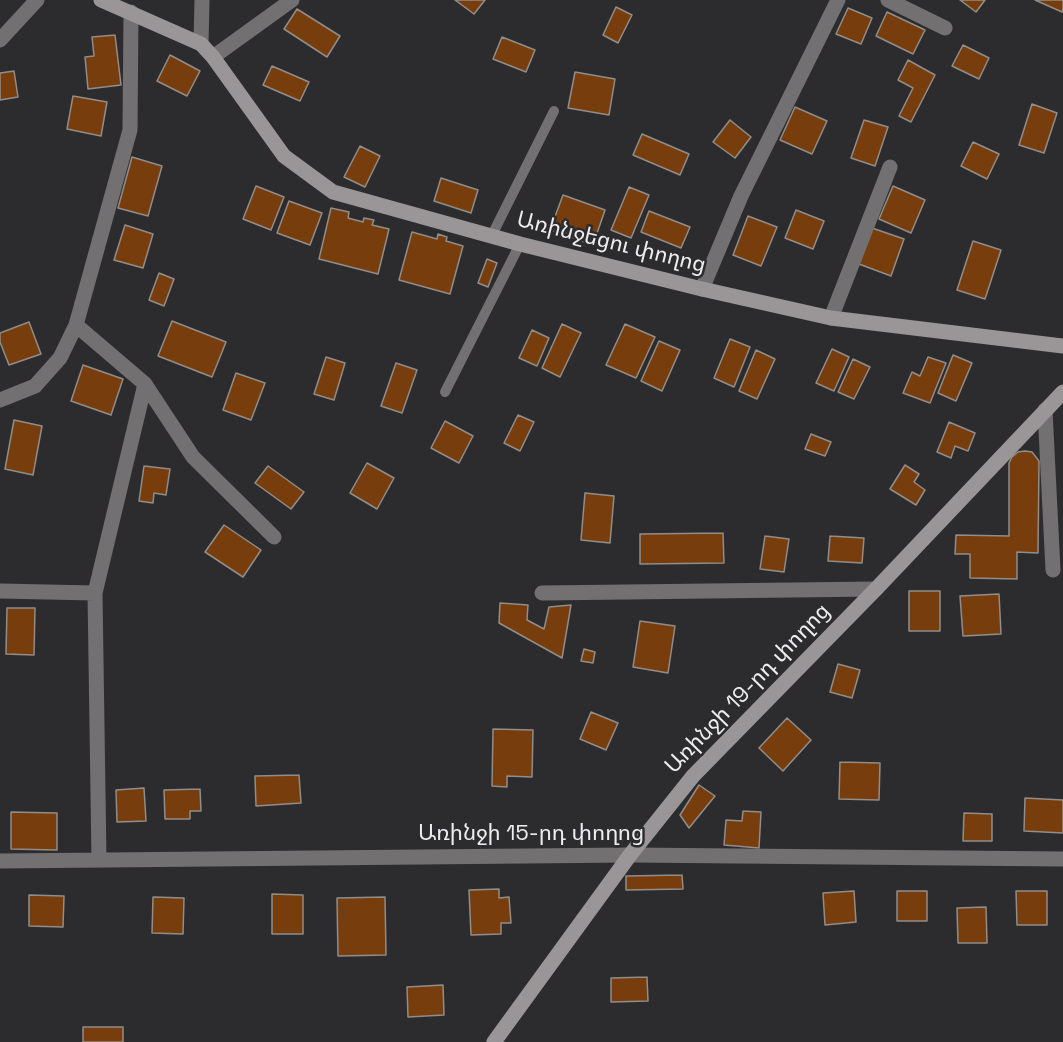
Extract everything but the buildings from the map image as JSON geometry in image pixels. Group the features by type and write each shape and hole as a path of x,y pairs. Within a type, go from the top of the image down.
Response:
{"street":[{"path":"0,40 37,0"},
{"path":"101,0 201,44 202,0"},
{"path":"213,57 292,0"},
{"path":"702,289 741,196 838,0"},
{"path":"888,0 945,28"},
{"path":"0,400 34,386 60,358 76,325 130,130 131,12"},
{"name":"Առինջեցու փողոց","path":"201,44 213,57 284,156 333,192 491,237 831,318 1063,346"},
{"path":"831,318 890,167"},
{"path":"76,325 145,384 193,457 274,537"},
{"path":"99,860 95,593 145,384"},
{"name":"Առինջի 19-րդ փողոց","path":"494,1042 630,855 693,776 876,589 1063,392"},
{"path":"1046,410 1054,570"},
{"path":"542,593 876,589"},
{"path":"0,591 95,593"},
{"name":"Առինջի 15-րդ փողոց","path":"0,861 630,855 1063,859"}],"lane":[{"path":"491,237 554,111"},
{"path":"445,392 520,244"}]}
